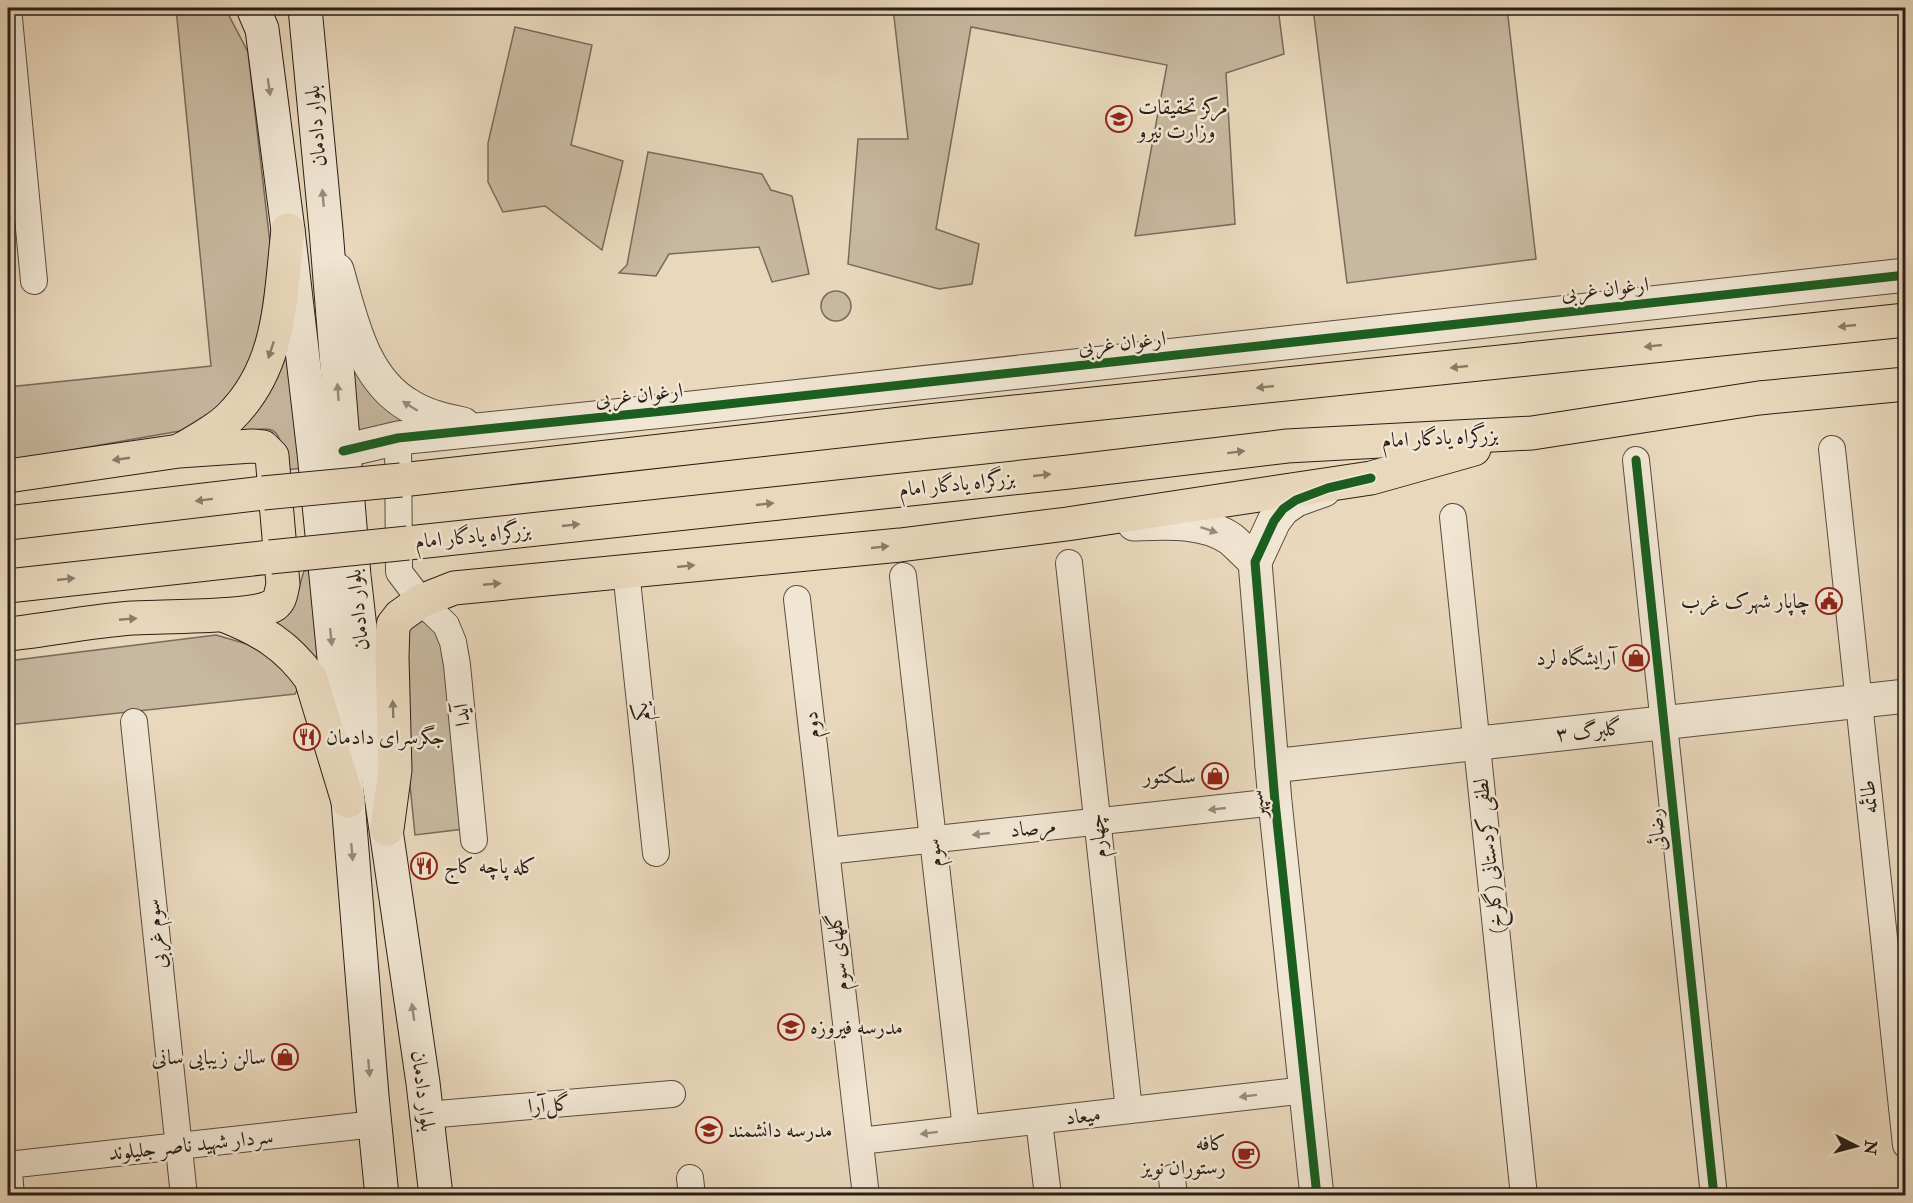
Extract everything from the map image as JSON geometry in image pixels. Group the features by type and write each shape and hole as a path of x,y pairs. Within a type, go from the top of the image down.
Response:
{"highway":[{"path":"179,451 230,417 256,384 269,359 276,336 288,230"},
{"path":"8,523 928,421 1905,320"},
{"name":"بزرگراه یادگار امام","path":"8,586 1058,473 1287,446 1532,433 1759,398 1905,384"},
{"path":"387,830 395,770 393,625 400,616 422,601 454,588 900,545 1067,524 1371,478 1532,433"},
{"path":"8,476 179,451 263,447 272,456 283,584 281,597 274,606 255,611 223,615 130,618 8,634"},
{"path":"223,615 256,628 281,645 311,679 348,801"}],"street":[{"path":"8,8 34,281"},
{"path":"257,18 306,14"},
{"name":"بلوار دادمان","path":"306,14 354,576 373,741 427,1115 436,1196"},
{"name":"بلوار دادمان","path":"257,18 288,230 314,453 348,801 382,1196"},
{"name":"ارغوان غربی","path":"326,230 352,324 374,371 384,385 408,406 436,418 485,429"},
{"name":"ارغوان غربی","path":"343,451 398,438 685,409 1905,275"},
{"name":"آیدا","path":"398,438 399,572 446,626 453,642 474,840"},
{"name":"طائمه","path":"1832,449 1905,1145"},
{"name":"رضائی","path":"1636,460 1714,1196"},
{"name":"سپهر","path":"1317,1196 1275,802 1255,562 1274,521 1283,509 1296,500 1328,488 1371,478"},
{"name":"لطفی کردستانی (گلرخ)","path":"1453,517 1524,1196"},
{"path":"1067,524 1163,524 1210,529 1230,539 1255,562"},
{"name":"چهارم","path":"1069,563 1129,1110"},
{"name":"یکم","path":"626,572 656,853"},
{"name":"سوم","path":"903,576 966,1129"},
{"name":"دوم","path":"796,599 827,851"},
{"name":"گلبرگ ۳","path":"1272,766 1905,696"},
{"name":"سوم غربی","path":"134,722 184,1196"},
{"name":"مرصاد","path":"827,851 1275,802"},
{"name":"گلهای سوم","path":"827,851 866,1196"},
{"name":"میعاد","path":"860,1142 1306,1090"},
{"name":"گل‌آرا","path":"427,1115 672,1094"},
{"path":"1039,1121 1048,1196"},
{"name":"سردار شهید ناصر جلیلوند","path":"8,1164 375,1124"},
{"path":"8,1164 11,1196"}],"shaded area":[{"path":"176,8 225,8 248,52 271,252 255,358 227,402 180,431 8,461 8,387 211,366"},
{"path":"893,8 1278,8 1284,54 1226,73 1235,224 1135,236 1167,65 971,27 936,229 979,244 972,284 939,289 848,264 858,139 908,139"},
{"path":"1313,8 1507,8 1536,259 1347,283"},
{"path":"515,27 592,45 571,145 623,161 602,250 545,206 503,212 488,182 488,143"},
{"path":"648,152 762,174 771,190 792,196 809,274 772,282 759,247 669,254 656,276 619,273 627,265"},
{"path":"836,291 847,295 851,306 847,317 836,321 825,317 821,306 825,295"},
{"path":"287,319 303,468 285,470 281,443 278,435 273,431 267,429 231,435"},
{"path":"352,346 422,418 355,437"},
{"path":"314,570 324,671 263,623 297,594 304,571"},
{"path":"425,616 444,641 464,829 415,835 404,725 409,619"},
{"path":"216,635 277,653 302,681 295,694 8,725 8,661"}],"cycle path":[{"path":"343,451 398,438 1906,275"},
{"path":"1636,460 1714,1196"},
{"path":"1317,1196 1275,802 1255,562 1274,521 1283,509 1296,500 1328,488 1371,478"}],"place":[{"name":"مرکز تحقیقات وزارت نیرو","path":"1119,119"},
{"name":"چاپار شهرک غرب","path":"1829,601"},
{"name":"آرایشگاه لرد","path":"1636,658"},
{"name":"جگرسرای دادمان","path":"307,737"},
{"name":"سلکتور","path":"1215,776"},
{"name":"کله پاچه کاج","path":"424,866"},
{"name":"مدرسه فیروزه","path":"791,1027"},
{"name":"سالن زیبایی سانی","path":"285,1057"},
{"name":"مدرسه دانشمند","path":"709,1130"},
{"name":"کافه رستوران نویز","path":"1246,1155"}]}
